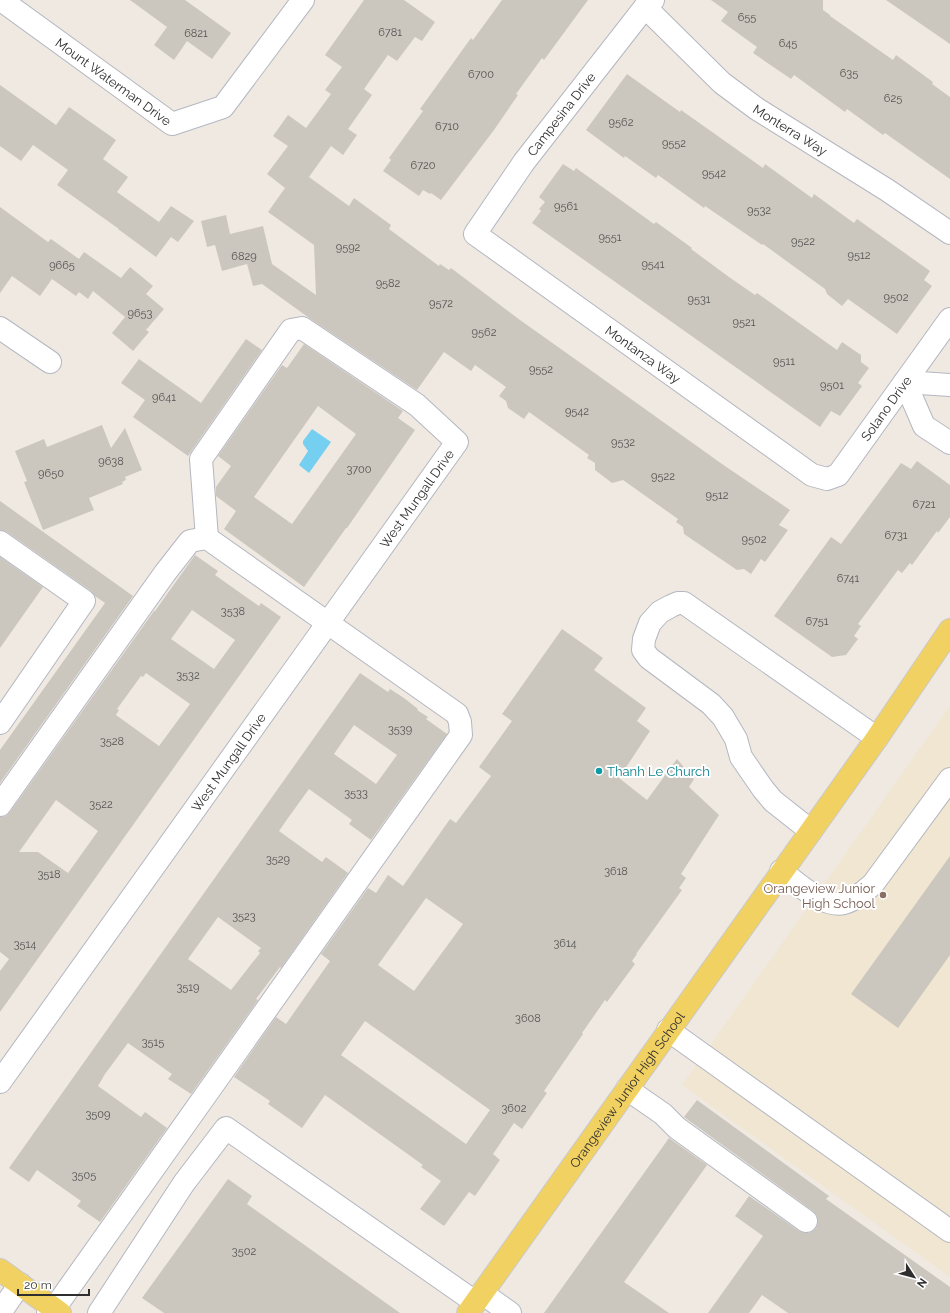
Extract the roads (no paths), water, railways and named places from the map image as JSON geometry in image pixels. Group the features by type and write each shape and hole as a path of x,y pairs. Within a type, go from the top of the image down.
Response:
{"main road":[{"name":"Orangeview Junior High School","path":"475,1303 781,871 811,832 950,630"},
{"path":"0,1270 20,1284 54,1312"}],"street":[{"name":"Mount Waterman Drive","path":"1,0 172,124 223,107 303,0"},
{"name":"Monterra Way","path":"649,4 722,83 757,109 887,190 950,233"},
{"name":"Campesina Drive","path":"475,234 524,162 649,4"},
{"name":"Montanza Way","path":"475,234 812,475"},
{"name":"Solano Drive","path":"812,475 827,479 838,475 950,319"},
{"path":"0,328 50,362"},
{"name":"West Mungall Drive","path":"0,1082 457,442 417,405 309,332 302,328 291,330 201,458 207,538"},
{"path":"950,385 905,382 924,426 950,443"},
{"path":"0,805 160,580 190,541 207,538 457,714 460,722 461,736 54,1312"},
{"path":"0,542 84,601 0,723"},
{"path":"811,832 773,801 763,789 741,757 736,739 723,717 711,704 649,658 643,650 644,639 650,623 660,612 678,603 684,603 877,738"},
{"path":"781,871 816,897 831,903 844,903 857,896 873,884 950,779"},
{"path":"668,1030 950,1231"},
{"path":"627,1089 663,1114 677,1128 806,1221"},
{"path":"99,1313 184,1183 226,1128 475,1303 510,1313"},
{"path":"0,1313 20,1284"}],"water":[{"path":"312,429 331,442 309,473 299,465 308,451 303,444 303,441"}],"place":[{"name":"Thanh Le Church","path":"599,771"},
{"name":"Orangeview Junior High School","path":"883,895"}]}
